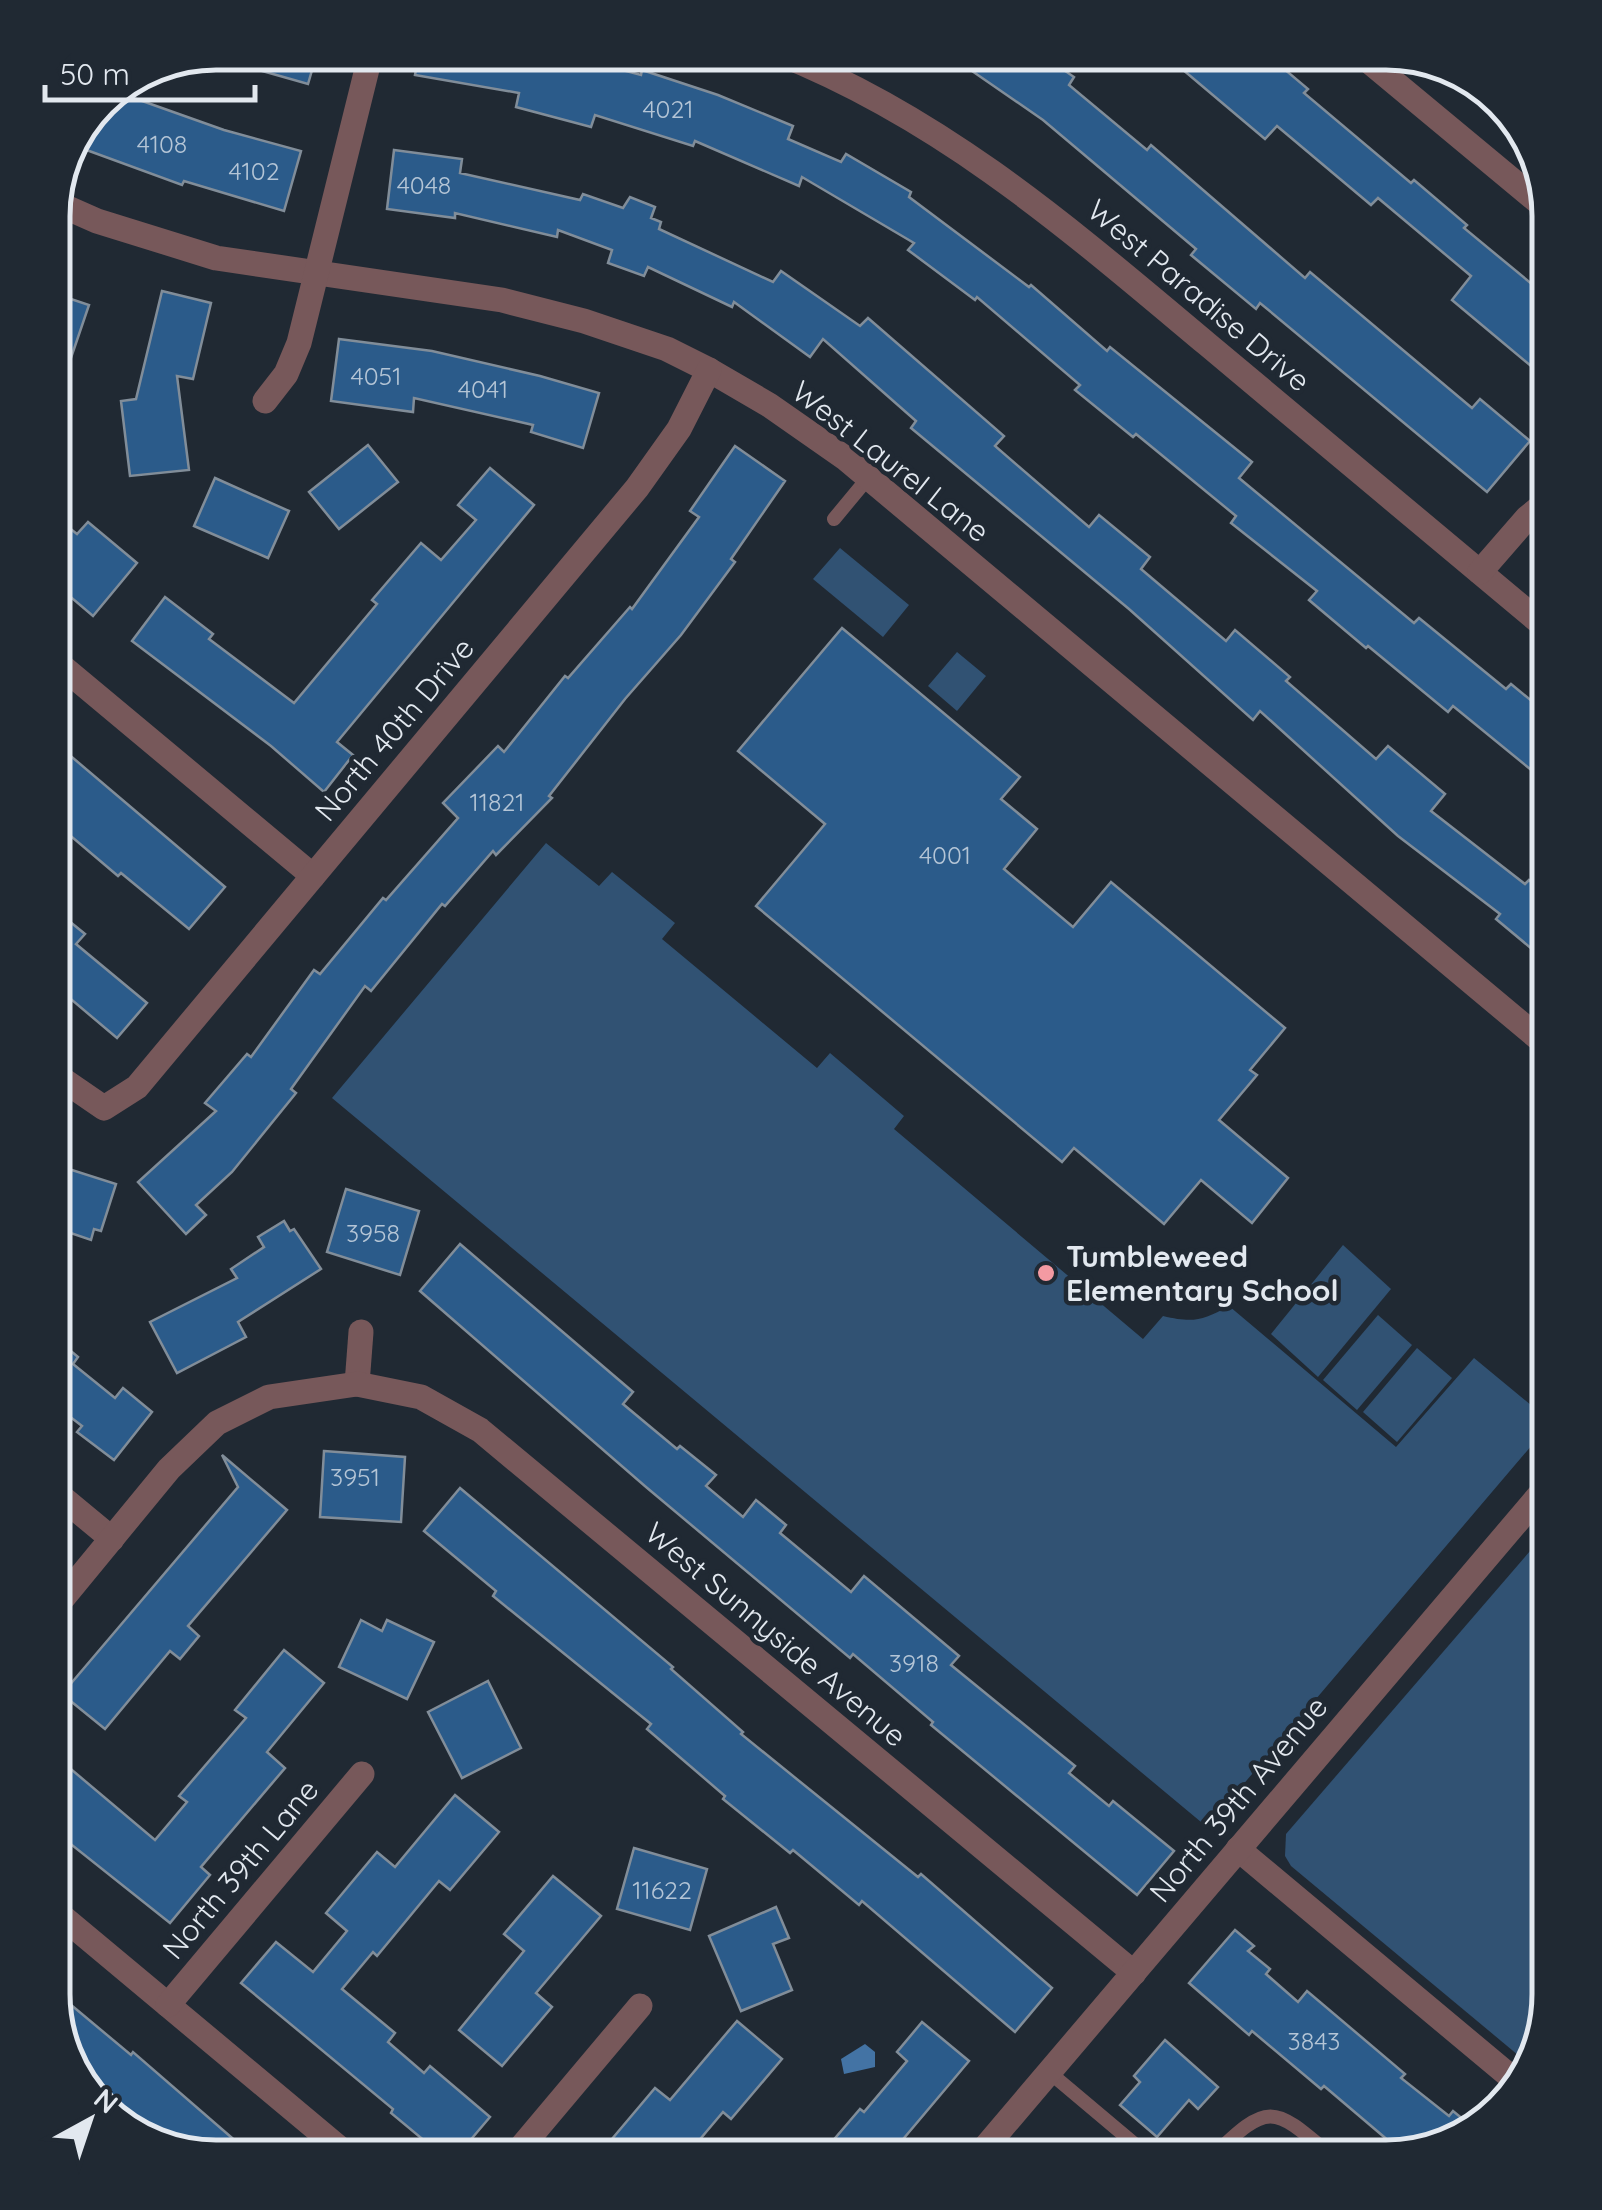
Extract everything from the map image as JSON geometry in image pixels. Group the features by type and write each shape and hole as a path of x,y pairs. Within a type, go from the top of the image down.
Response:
{"street":[{"path":"265,402 293,359 368,70"},
{"name":"West Paradise Drive","path":"819,70 948,140 1043,207 1532,615"},
{"path":"1379,70 1531,196"},
{"name":"West Laurel Lane","path":"70,209 216,258 502,300 601,327 666,349 709,370 769,405 868,478 1532,1032"},
{"name":"North 40th Drive","path":"70,1085 104,1108 136,1087 637,488 679,429 709,370"},
{"path":"1480,572 1532,514"},
{"path":"70,674 313,876"},
{"path":"357,1384 361,1332"},
{"name":"West Sunnyside Avenue","path":"70,1589 169,1469 217,1422 269,1397 357,1384 421,1397 480,1430 1134,1973"},
{"path":"70,1505 112,1539"},
{"name":"North 39th Avenue","path":"992,2140 1532,1505"},
{"name":"North 39th Lane","path":"168,2005 362,1774"},
{"path":"1238,1849 1508,2074"},
{"path":"70,1924 330,2140"},
{"path":"527,2140 640,2006"}],"lane":[{"path":"834,519 868,478"},
{"path":"1050,2072 1129,2140"},
{"path":"1230,2140 1248,2122 1273,2116 1296,2126 1312,2140"}],"shaded area":[{"path":"840,548 909,605 883,637 813,579"},
{"path":"957,652 986,676 957,711 928,686"},
{"path":"546,843 599,886 612,872 675,923 662,939 817,1068 830,1053 904,1116 894,1129 1143,1339 1163,1316 1197,1319 1229,1306 1396,1447 1474,1358 1532,1406 1532,1445 1207,1827 332,1098"},
{"path":"1343,1245 1391,1289 1318,1377 1271,1334"},
{"path":"1378,1315 1412,1345 1357,1410 1323,1380"},
{"path":"1417,1348 1452,1378 1397,1442 1363,1412"},
{"path":"1532,1549 1532,1994 1527,2032 1518,2055 1291,1866 1285,1856 1286,1834"},
{"path":"865,2044 875,2052 875,2067 844,2074 841,2059"}],"building":[{"path":"259,70 312,70 308,84"},
{"path":"416,70 622,70 641,75 642,70 793,126 788,139 841,162 846,154 911,192 909,197 1031,285 1107,351 1110,347 1252,462 1239,478 1414,623 1419,618 1506,689 1511,684 1532,701 1532,771 1453,706 1448,712 1309,600 1317,591 1231,523 1236,516 1075,390 1080,385 977,297 975,300 908,250 914,243 802,177 799,186 695,141 693,146 595,115 591,127 516,107 519,93 415,75"},
{"path":"971,70 1064,70 1074,77 1069,85 1147,150 1151,145 1305,278 1310,272 1472,408 1480,399 1530,441 1487,492 1260,303 1256,309 1191,255 1196,249 1043,120"},
{"path":"1183,70 1285,70 1308,89 1304,93 1411,183 1414,180 1532,284 1532,367 1452,300 1471,276 1378,198 1371,205 1277,126 1265,139"},
{"path":"132,97 224,130 301,151 284,211 184,181 182,185 87,150 113,113"},
{"path":"394,150 462,159 460,173 580,200 583,194 623,208 630,197 655,207 651,218 661,222 659,229 773,282 781,271 860,326 868,318 1004,436 995,446 1089,527 1099,515 1150,557 1141,569 1226,641 1235,630 1290,677 1286,681 1376,759 1388,746 1445,794 1431,811 1525,884 1529,880 1532,882 1532,949 1496,919 1500,914 1398,836 1260,711 1253,720 1129,609 911,428 916,421 823,339 810,357 734,302 732,307 648,267 644,276 608,263 612,250 558,230 557,237 455,213 455,218 387,209"},
{"path":"162,291 211,303 193,379 177,376 189,470 130,476 121,401 136,399"},
{"path":"70,299 89,305 70,361"},
{"path":"339,339 432,351 599,393 583,448 531,432 533,425 414,398 413,412 331,401"},
{"path":"368,445 398,482 339,529 309,492"},
{"path":"735,446 785,481 731,559 735,562 681,635 549,796 552,798 496,855 493,851 445,906 442,904 371,991 365,986 291,1089 296,1093 232,1172 196,1205 206,1215 186,1234 138,1182 216,1111 205,1103 247,1054 251,1057 314,970 320,974 383,898 386,900 458,818 443,803 498,746 504,752 565,676 568,678 632,609 699,517 690,511"},
{"path":"490,468 534,505 337,742 353,755 324,792 271,746 132,641 165,597 213,634 209,639 294,703 377,604 372,600 421,543 441,560 476,520 458,505"},
{"path":"215,478 289,511 268,558 194,526"},
{"path":"88,522 137,563 93,616 70,596 70,528 77,534"},
{"path":"842,628 1020,777 1001,799 1037,829 1004,869 1073,927 1111,882 1285,1028 1250,1070 1257,1075 1219,1120 1288,1178 1252,1223 1201,1180 1164,1224 1074,1148 1062,1162 756,906 825,824 738,751"},
{"path":"70,755 225,887 189,929 121,873 118,876 70,835"},
{"path":"70,922 85,934 76,944 147,1003 117,1038 70,998"},
{"path":"70,1169 116,1184 101,1231 94,1229 91,1240 70,1233"},
{"path":"346,1189 419,1211 400,1275 327,1252"},
{"path":"284,1221 290,1231 294,1229 321,1269 238,1322 246,1337 177,1373 150,1322 237,1278 231,1269 264,1247 258,1237"},
{"path":"460,1244 633,1392 623,1404 716,1475 706,1486 743,1517 756,1500 786,1525 780,1533 851,1592 864,1576 959,1656 951,1665 1075,1766 1069,1773 1109,1806 1113,1801 1174,1851 1137,1895 931,1725 933,1722 853,1654 850,1658 646,1487 420,1291"},
{"path":"70,1350 78,1357 73,1364 115,1398 123,1388 152,1412 114,1460 77,1432 82,1426 70,1417"},
{"path":"324,1451 405,1457 401,1522 320,1517"},
{"path":"222,1455 287,1510 188,1626 199,1636 180,1659 170,1651 105,1729 70,1701 70,1685 238,1487"},
{"path":"460,1488 673,1667 741,1734 918,1877 921,1874 1052,1988 1015,2032 862,1901 859,1905 723,1799 725,1796 647,1729 651,1724 493,1596 496,1591 424,1531"},
{"path":"361,1620 382,1631 387,1620 434,1642 407,1699 339,1667"},
{"path":"284,1650 324,1683 267,1752 285,1768 201,1867 210,1875 170,1923 70,1844 70,1768 155,1840 187,1802 179,1796 246,1718 235,1710"},
{"path":"488,1681 521,1748 462,1778 428,1712"},
{"path":"455,1795 499,1832 450,1890 439,1881 377,1956 373,1952 342,1989 395,2033 388,2042 424,2073 430,2066 490,2117 470,2140 424,2140 391,2113 393,2109 241,1983 276,1942 313,1972 347,1931 326,1913 377,1852 395,1867"},
{"path":"634,1848 707,1869 690,1930 617,1909"},
{"path":"553,1876 601,1916 536,1993 552,2007 502,2066 459,2030 524,1951 504,1934"},
{"path":"776,1907 789,1938 773,1944 792,1990 741,2011 709,1936"},
{"path":"1235,1930 1254,1946 1248,1951 1270,1969 1266,1974 1298,2002 1307,1991 1405,2074 1401,2078 1449,2116 1453,2111 1462,2118 1424,2135 1388,2140 1252,2031 1249,2035 1189,1983"},
{"path":"71,2004 131,2055 133,2052 234,2140 188,2137 140,2118 140,2070 92,2070 75,2032"},
{"path":"737,2021 782,2059 731,2119 723,2112 699,2140 611,2140 655,2088 670,2100"},
{"path":"922,2022 969,2061 902,2140 834,2140 860,2109 864,2112 907,2061 897,2052"},
{"path":"1165,2040 1218,2087 1198,2109 1189,2100 1157,2137 1120,2105 1140,2082 1134,2076"}],"place":[{"name":"Tumbleweed Elementary School","path":"1046,1273"}]}
